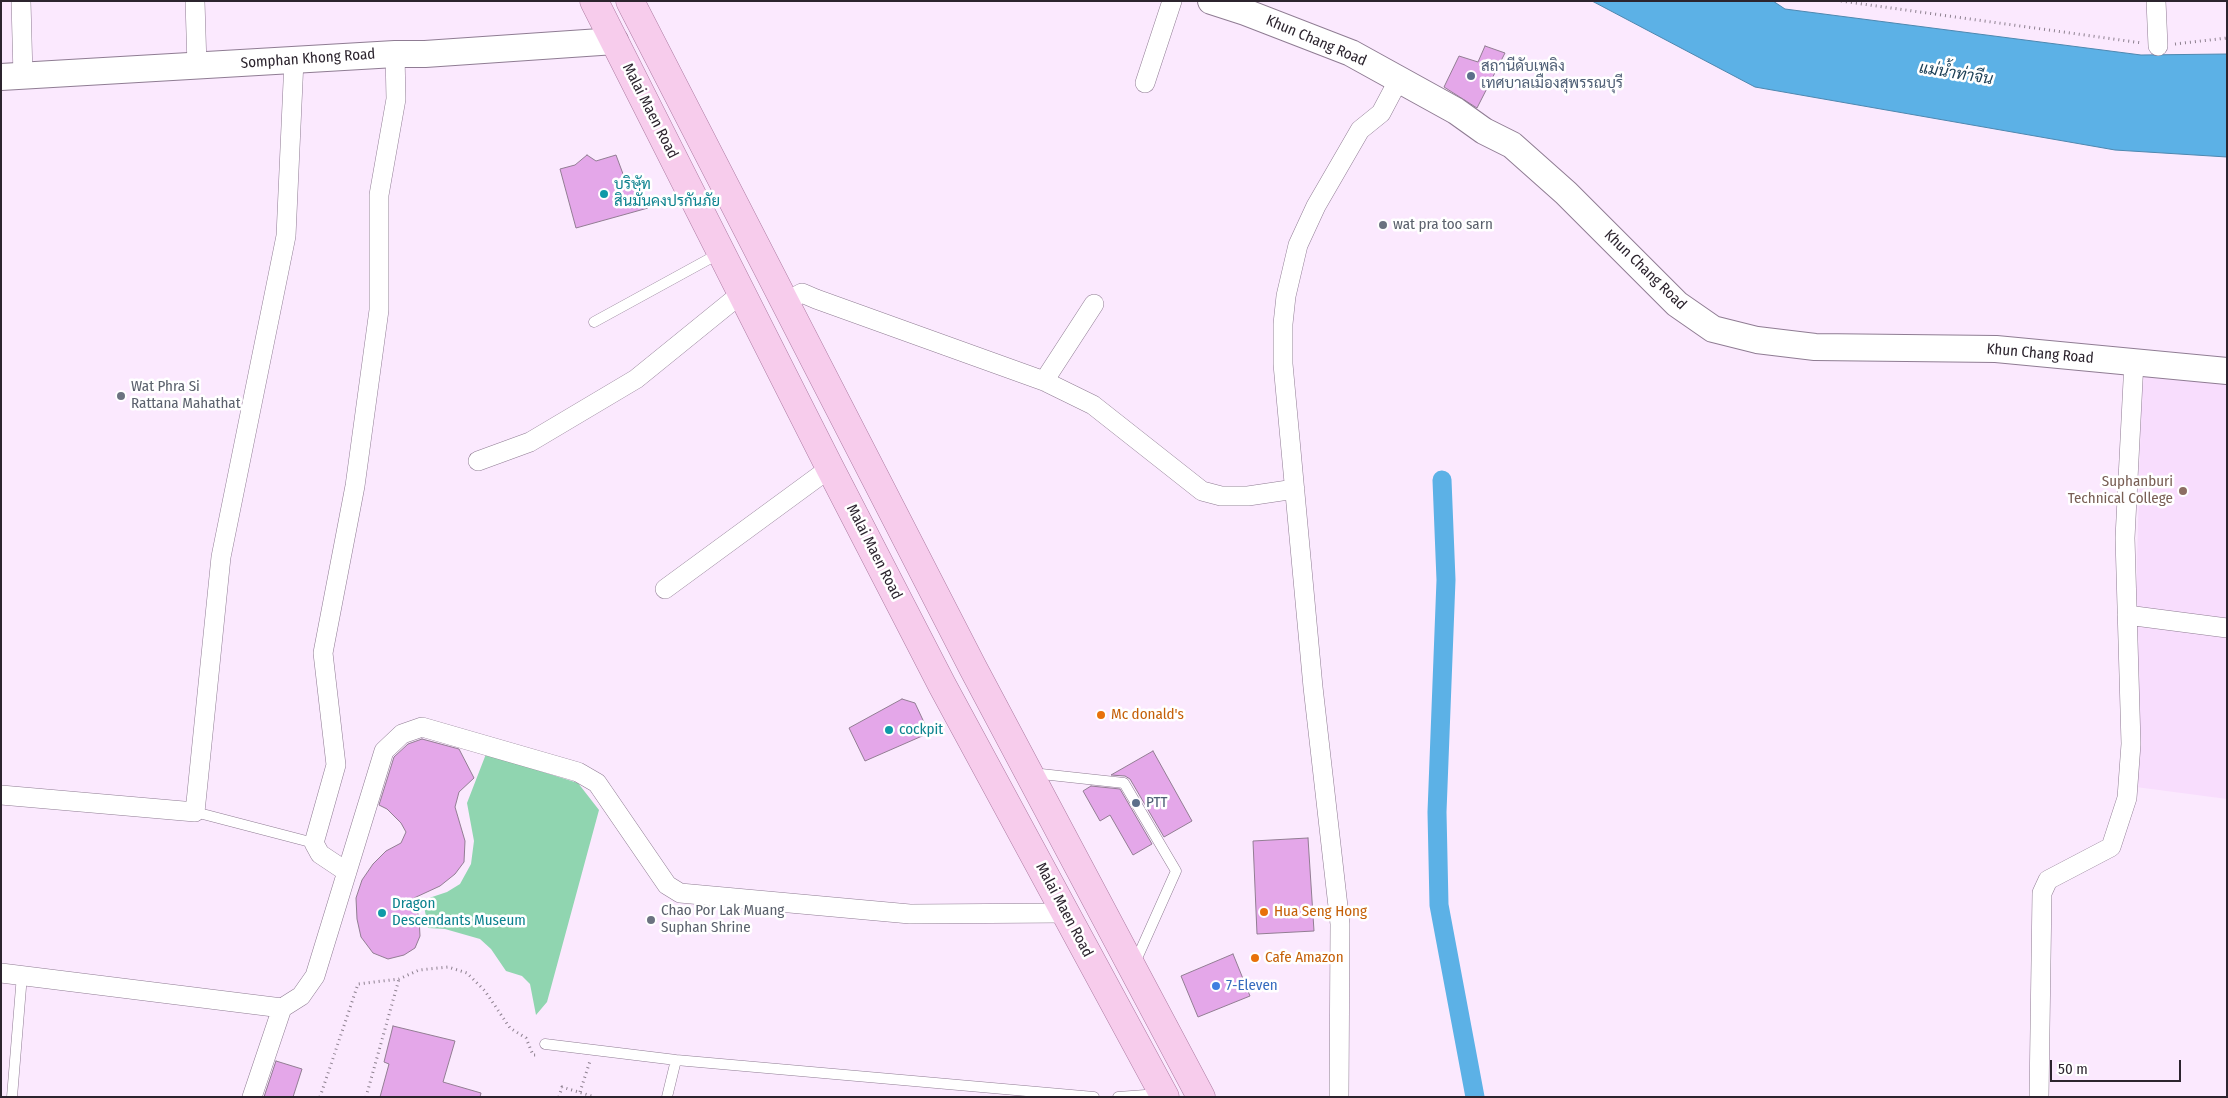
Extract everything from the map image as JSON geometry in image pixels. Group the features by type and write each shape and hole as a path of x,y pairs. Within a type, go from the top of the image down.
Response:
{"main road":[{"name":"Malai Maen Road","path":"594,1 942,685 1164,1095"},
{"path":"630,1 973,668 1196,1088 1164,1095"},
{"name":"Khun Chang Road","path":"1211,1 1351,52 1512,145 1566,193 1677,304 1713,329 1757,340 1815,346 1996,349 2227,370"},
{"name":"Somphan Khong Road","path":"12,76 395,54 425,54 615,41"},
{"path":"942,685 973,668"}],"street":[{"path":"12,76 21,1"},
{"path":"196,1 198,66"},
{"path":"1145,83 1172,1"},
{"path":"2156,1 2158,46"},
{"path":"347,872 320,854 314,842 336,765 323,652 355,486 379,310 379,194 396,99 395,54"},
{"path":"1,795 195,812 221,557 286,236 294,60"},
{"path":"1338,1097 1340,924 1313,686 1283,364 1283,324 1286,296 1298,245 1316,206 1360,130 1381,113 1399,79"},
{"path":"478,462 530,442 636,379 742,293"},
{"path":"785,302 802,293 1044,381 1093,405 1202,491 1221,496 1248,496 1295,489"},
{"path":"1044,381 1094,304"},
{"path":"2039,1097 2042,892 2048,880 2111,847 2127,798 2131,744 2125,538 2134,362"},
{"path":"665,589 830,468"},
{"path":"2128,615 2227,628"},
{"path":"252,1097 282,1008 301,996 315,976 384,751 402,734 422,727 578,772 597,783 667,885 680,893 910,914 1066,914"},
{"path":"1,973 282,1008"}],"lane":[{"path":"594,322 721,253"},
{"path":"1028,772 1124,783 1176,872 1133,968"},
{"path":"195,812 314,842"},
{"path":"12,1097 22,975"},
{"path":"545,1044 676,1060 1094,1097"},
{"path":"667,1097 676,1060"},
{"path":"1118,1097 1164,1095"}],"path":[{"path":"1842,1 2158,46 2227,38"},
{"path":"320,1097 358,984 399,979 419,970 448,967 467,973 485,990 510,1028 526,1038"},
{"path":"366,1097 399,979"},
{"path":"580,1092 590,1060"},
{"path":"559,1096 562,1087 594,1097"}],"shaded area":[{"name":"Suphanburi Technical College","path":"2142,373 2227,382 2227,799 2136,787 2136,601"}],"green space":[{"path":"486,754 578,783 599,810 547,1002 536,1015 530,984 522,976 506,971 491,949 480,939 445,929 428,928 423,900 447,892 460,884 471,864 474,841 467,803"}],"water":[{"name":"แม่น้ำท่าจีน","path":"1592,1 1773,1 1785,9 2141,55 2227,54 2227,157 2115,150 1755,87"}],"building":[{"name":"สถานีดับเพลิง เทศบาลเมืองสุพรรณบุรี","path":"1485,46 1505,53 1477,108 1444,87 1459,56 1478,62"},
{"name":"บริษัท สินมั่นคงปรกันภัย","path":"587,155 596,161 616,155 626,182 636,180 648,208 576,228 560,169 575,165"},
{"name":"cockpit","path":"902,699 915,703 929,733 865,761 849,728"},
{"path":"422,739 459,749 474,778 459,792 455,807 465,841 464,862 455,874 440,886 414,898 419,918 420,936 415,948 404,955 388,959 373,953 361,937 357,919 356,898 362,880 373,864 386,851 401,843 406,832 401,823 387,809 379,805 394,757 408,744"},
{"path":"1153,751 1192,821 1164,837 1130,779 1125,776 1111,775"},
{"path":"1091,786 1120,789 1152,844 1133,855 1110,815 1100,821 1083,791"},
{"path":"1308,838 1314,931 1257,934 1253,841"},
{"name":"7-Eleven","path":"1233,954 1250,996 1198,1017 1181,976"},
{"path":"393,1026 455,1041 443,1082 481,1093 480,1097 380,1097 389,1064 384,1062"},
{"path":"276,1061 302,1069 293,1097 264,1097"}],"waterway":[{"path":"1442,480 1446,580 1437,812 1439,905 1475,1097"}],"place":[{"name":"สถานีดับเพลิง เทศบาลเมืองสุพรรณบุรี","path":"1471,76"},
{"name":"บริษัท สินมั่นคงปรกันภัย","path":"604,194"},
{"name":"wat pra too sarn","path":"1383,225"},
{"name":"Wat Phra Si Rattana Mahathat","path":"121,396"},
{"name":"Suphanburi Technical College","path":"2183,491"},
{"name":"Mc donald's","path":"1101,715"},
{"name":"cockpit","path":"889,730"},
{"name":"PTT","path":"1136,803"},
{"name":"Hua Seng Hong","path":"1264,912"},
{"name":"Dragon Descendants Museum","path":"382,913"},
{"name":"Chao Por Lak Muang Suphan Shrine","path":"651,920"},
{"name":"Cafe Amazon","path":"1255,958"},
{"name":"7-Eleven","path":"1216,986"}]}
